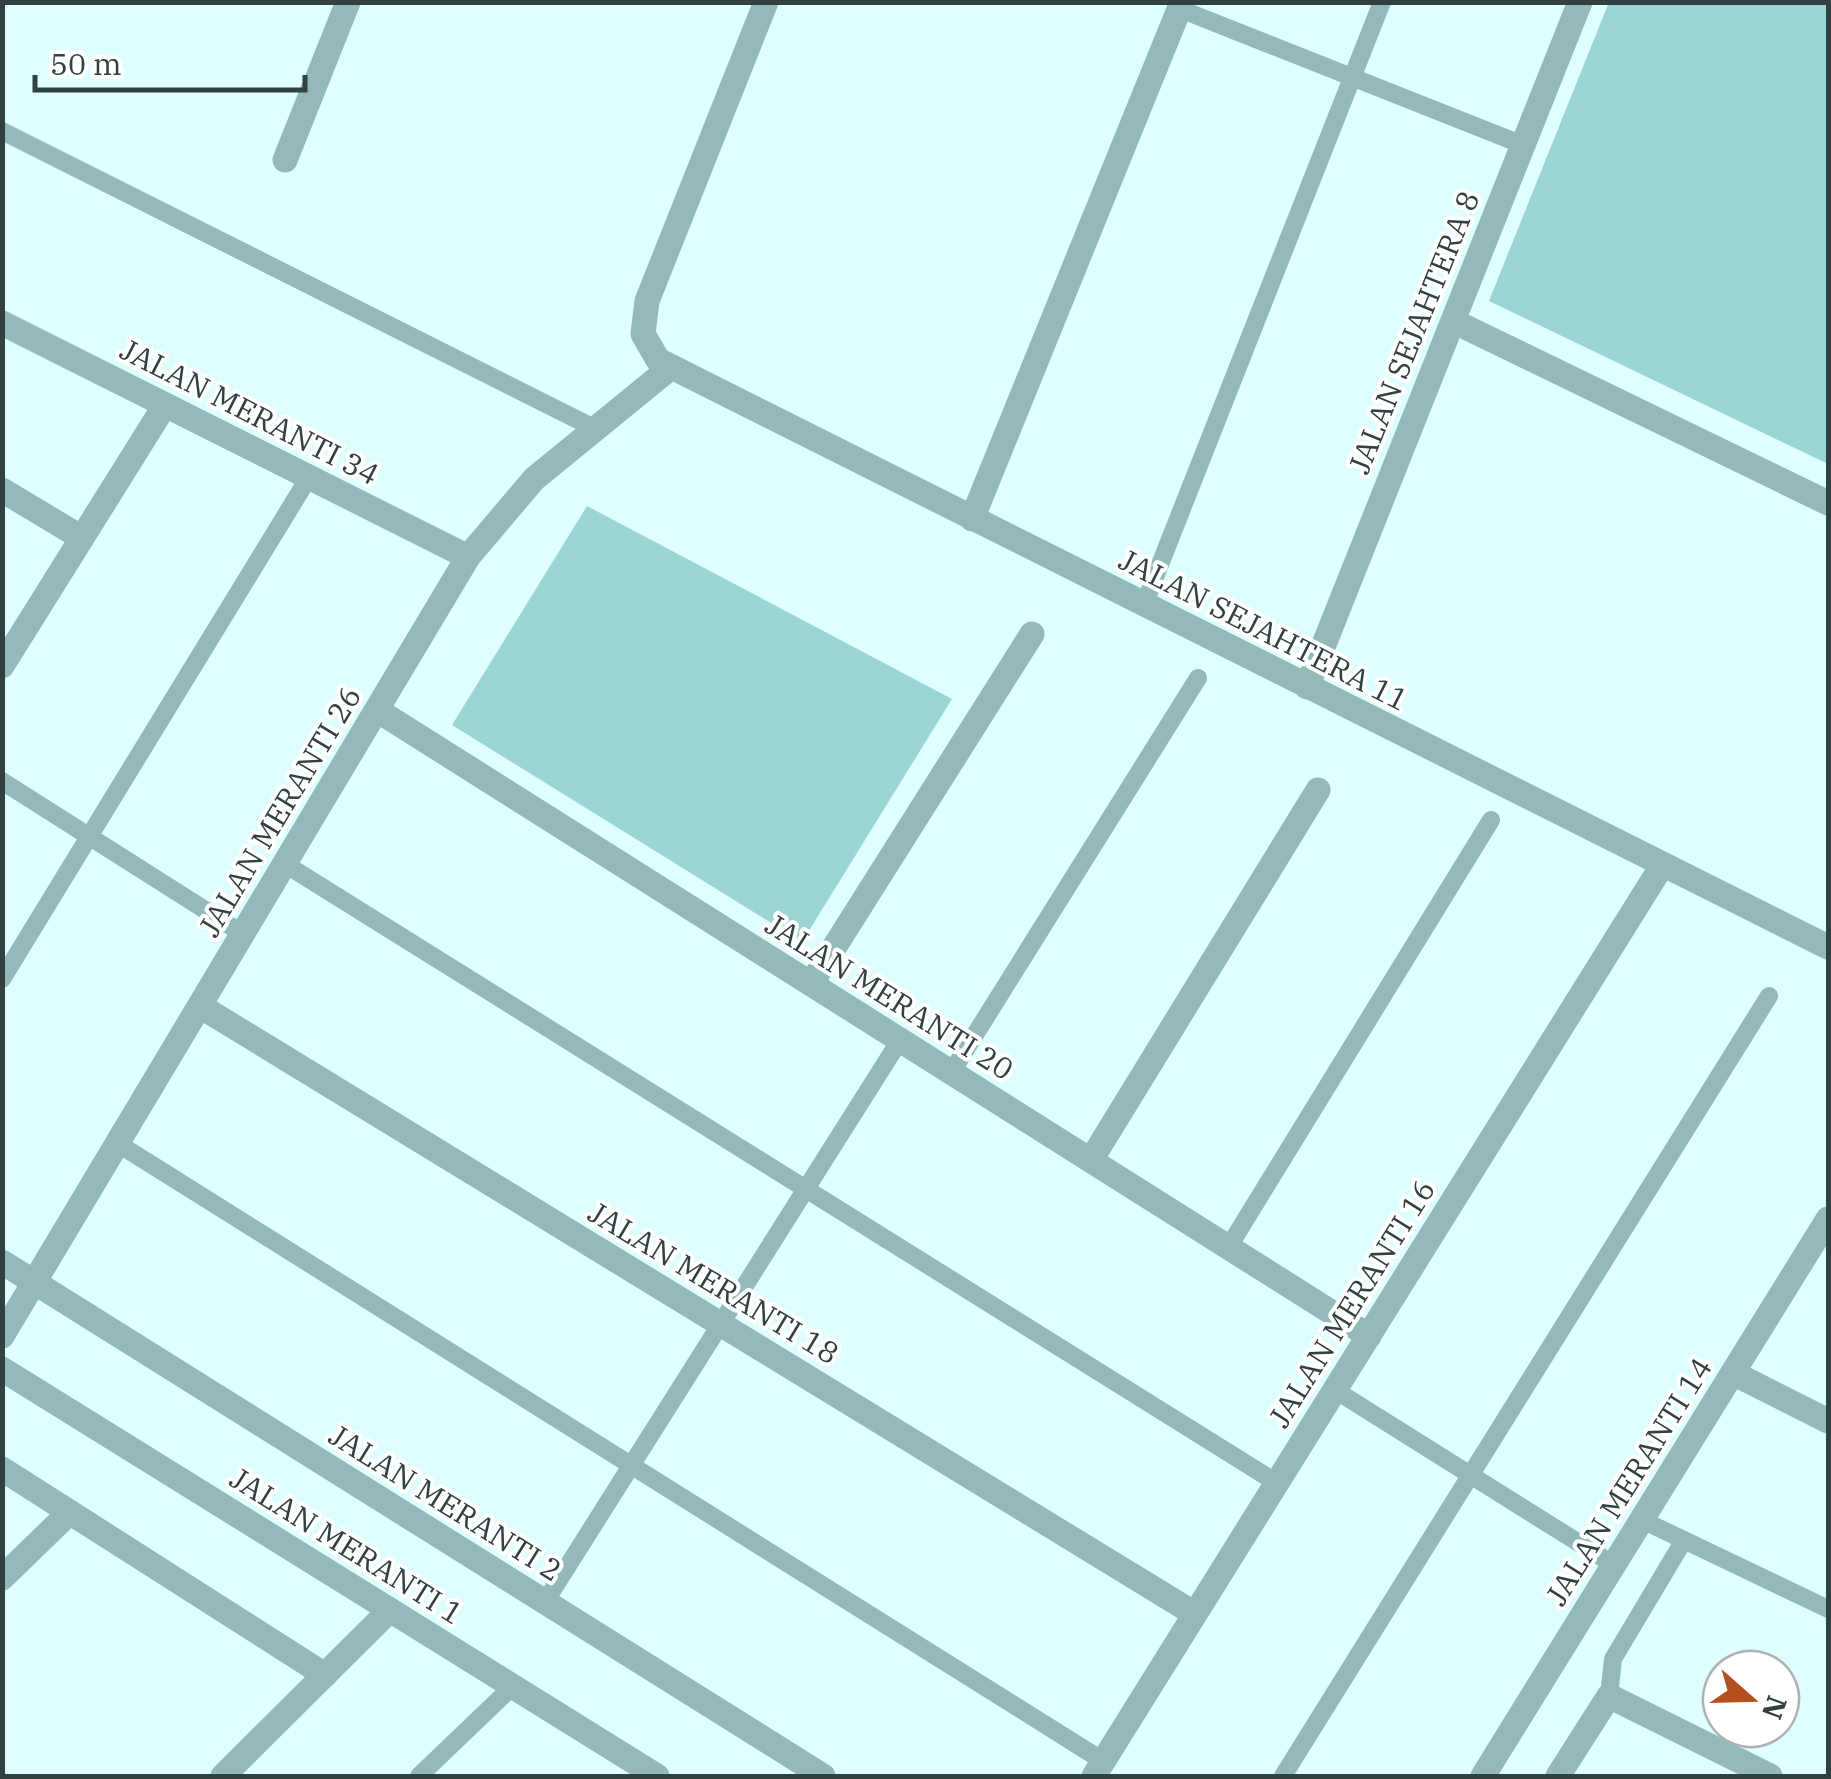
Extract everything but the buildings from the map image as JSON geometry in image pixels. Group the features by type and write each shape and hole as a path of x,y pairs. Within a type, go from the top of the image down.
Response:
{"street":[{"path":"285,160 348,2"},
{"path":"670,368 648,348 642,320 766,2"},
{"name":"JALAN SEJAHTERA 8","path":"1306,686 1580,2"},
{"path":"972,520 1181,6"},
{"path":"1453,321 1828,503"},
{"name":"JALAN MERANTI 34","path":"2,322 468,557"},
{"name":"JALAN MERANTI 26","path":"2,1336 468,557 534,478 592,427 670,368"},
{"name":"JALAN SEJAHTERA 11","path":"670,368 1828,947"},
{"path":"2,666 165,405"},
{"path":"2,490 82,538"},
{"path":"811,984 1032,634"},
{"name":"JALAN MERANTI 20","path":"377,710 1368,1336"},
{"path":"1091,1160 1318,790"},
{"name":"JALAN MERANTI 16","path":"1099,1769 1663,864"},
{"name":"JALAN MERANTI 18","path":"200,1006 1195,1614"},
{"name":"JALAN MERANTI 14","path":"1483,1776 1825,1231"},
{"name":"JALAN MERANTI 2","path":"2,1262 823,1776"},
{"name":"JALAN MERANTI 1","path":"2,1369 657,1776"},
{"path":"1733,1373 1828,1421"},
{"path":"2,1469 325,1675"},
{"path":"2,1578 70,1512"},
{"path":"223,1776 390,1610"},
{"path":"1558,1776 1609,1696 1770,1776"}],"lane":[{"path":"1144,605 1382,2"},
{"path":"1181,6 1524,145"},
{"path":"2,130 592,427"},
{"path":"2,979 309,477"},
{"path":"951,1073 1198,678"},
{"path":"2,781 243,934"},
{"path":"1228,1248 1491,820"},
{"path":"285,864 1277,1482"},
{"path":"1282,1776 1768,996"},
{"path":"545,1602 900,1040"},
{"path":"118,1144 631,1465 1099,1769"},
{"path":"1335,1390 1614,1565"},
{"path":"1642,1520 1828,1610"},
{"path":"1609,1696 1612,1659 1684,1540"},
{"path":"419,1776 512,1686"}],"shaded area":[{"path":"1609,2 1828,3 1828,464 1489,301"},
{"path":"587,506 952,699 802,942 452,725"}]}
